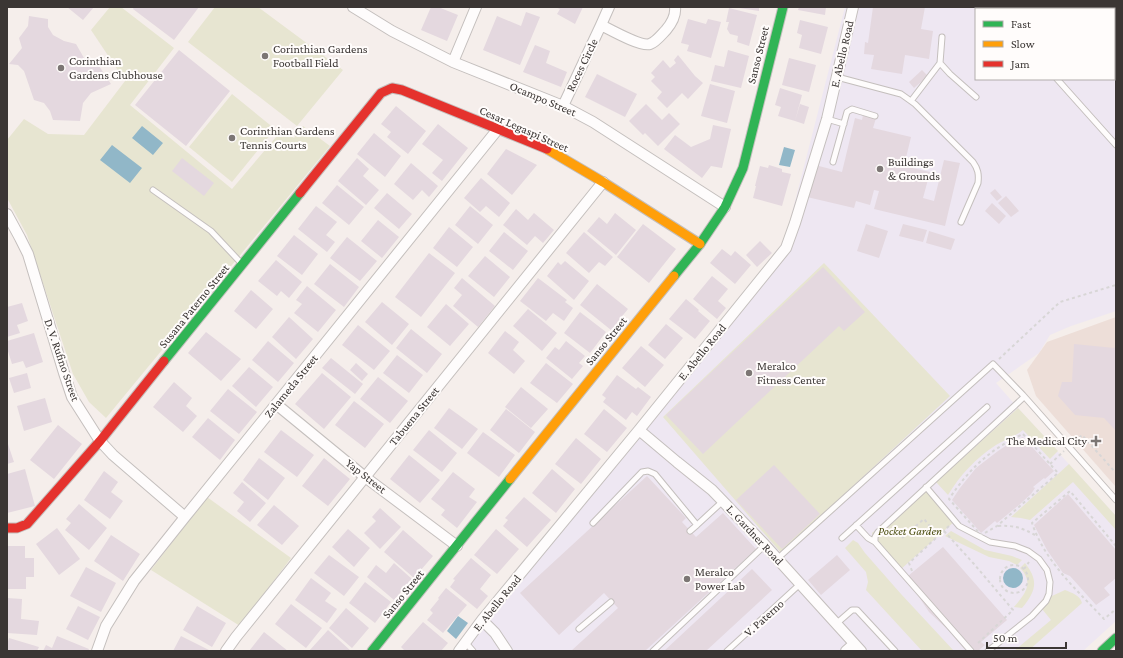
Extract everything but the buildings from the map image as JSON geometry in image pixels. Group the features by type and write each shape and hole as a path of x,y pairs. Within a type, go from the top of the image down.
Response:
{"street":[{"name":"Ocampo Street","path":"353,7 392,31 453,62 563,106 593,122 725,207"},
{"path":"453,62 476,7"},
{"name":"Roces Circle","path":"563,106 609,7"},
{"name":"Roces Circle","path":"601,25 637,43 649,45 670,26 674,17 675,7"},
{"name":"Sanso Street","path":"372,651 700,244 725,207 743,168 782,7"},
{"name":"E. Abello Road","path":"463,647 482,620 639,430 786,248 827,119 852,7"},
{"name":"Cesar Legaspi Street","path":"392,88 402,90 551,151 603,182 700,244"},
{"name":"Susana Paterno Street","path":"7,528 16,529 27,524 100,441 381,93 392,88"},
{"name":"Zalameda Street","path":"97,651 106,626 134,581 498,129"},
{"name":"Tabuena Street","path":"226,651 603,182"},
{"name":"D. V. Rufino Street","path":"7,214 28,254 72,397 100,441 113,455 184,517"},
{"name":"Yap Street","path":"276,404 365,477 457,546"},
{"name":"L. Gardner Road","path":"639,430 676,462 712,490 858,647"},
{"path":"482,620 495,633 507,651"},
{"path":"1102,651 1116,638"},
{"path":"846,651 858,647"}],"lane":[{"path":"911,101 940,63 942,37"},
{"path":"940,63 976,97"},
{"path":"837,76 901,94 915,104 973,162 978,169 978,183 961,222"},
{"path":"1058,80 1116,145"},
{"path":"833,162 847,112 852,109 875,116"},
{"path":"827,119 844,124"},
{"path":"153,190 211,231 242,264"},
{"path":"777,559 993,364 1116,500"},
{"path":"875,542 875,537 878,532 1024,397"},
{"path":"842,538 987,407"},
{"path":"593,523 642,472 648,471 655,474 697,525"},
{"path":"926,487 959,526 990,542 1015,546 1028,551 1039,559 1047,570 1050,582 1049,594 1039,610 988,651"},
{"path":"690,531 723,501"},
{"path":"856,525 868,538 875,542 972,650"},
{"path":"653,651 765,546"},
{"name":"V. Paterno","path":"727,651 800,584"},
{"path":"579,629 611,602"},
{"path":"836,624 852,610 857,610 895,651"},
{"path":"463,647 473,651"}],"path":[{"path":"993,364 1060,302 1116,285"},
{"path":"1023,434 1058,472 997,526 981,535 949,499 970,471 986,456 1008,441 1023,434"},
{"path":"1050,464 1082,435 1116,473"},
{"path":"1116,546 1070,492 1032,524 1036,536 1044,550 1061,574 1104,619 1116,609"},
{"path":"902,538 924,519 939,536"},
{"path":"914,576 909,563 955,521"},
{"path":"997,526 1008,526 1024,529 1036,536"},
{"path":"944,531 1013,610 972,650"},
{"path":"1011,564 1020,565 1027,572 1028,584 1022,591 1018,593 1010,593 1002,587 1000,578 1006,566 1011,564"}],"shaded area":[{"path":"845,7 1116,7 1116,311 1071,326 1050,335 1039,353 996,383 1116,516 1116,621 1083,651 454,651 783,248"},
{"name":"The Medical City","path":"1116,317 1116,487 1036,396 1027,370 1047,342"}],"green space":[{"path":"110,7 121,7 174,48 130,105 232,189 282,130 294,138 303,126 330,146 106,418 89,402 73,374 27,235 7,198 7,140 24,119 48,134 84,135 125,81 91,30"},
{"name":"Corinthian Gardens Football Field","path":"215,7 258,7 343,70 297,126 188,42"},
{"name":"Corinthian Gardens Tennis Courts","path":"232,94 275,129 232,182 189,147"},
{"path":"824,263 950,396 781,553 663,417"},
{"path":"1018,408 1058,451 1050,459 1023,430 996,445 975,461 963,474 948,495 936,482"},
{"path":"1069,464 1116,516 1116,530 1073,482 1030,520 1011,517"},
{"name":"Pocket Garden","path":"926,487 955,521 900,570 875,542 872,533"},
{"path":"207,497 291,558 240,626 151,570"},
{"path":"951,531 985,550 1012,556 1022,560 1017,565 1009,561 989,557 945,536"},
{"path":"853,540 858,543 901,594 954,651 922,651 866,590 868,582 866,572 845,548"},
{"path":"1025,563 1034,581 1033,591 1022,608 1014,607 1027,588 1027,578 1020,568"},
{"path":"1065,590 1078,596 1082,603 1028,651 1014,651 1051,620 1042,609 1052,596"}],"water":[{"path":"142,126 163,143 153,155 132,138"},
{"path":"112,145 142,168 130,183 100,160"},
{"path":"784,147 795,150 790,167 779,165"},
{"path":"1013,568 1020,571 1023,578 1020,585 1013,588 1006,585 1003,578 1006,571"},
{"path":"458,616 468,623 456,639 447,631"}],"traffic: fast":[{"path":"674,276 700,244 725,207 743,168 783,7"},
{"path":"164,361 300,193"},
{"path":"372,651 510,479"},
{"path":"1102,651 1116,638"}],"traffic: slow":[{"path":"547,149 603,182 700,244"},
{"path":"510,479 674,276"}],"traffic: jam":[{"path":"300,193 381,93 392,88 402,90 547,149"},
{"path":"7,528 17,528 27,524 100,441 164,361"}],"place":[{"name":"Corinthian Gardens Football Field","path":"265,56"},
{"name":"Corinthian Gardens Clubhouse","path":"61,68"},
{"name":"Corinthian Gardens Tennis Courts","path":"232,138"},
{"name":"Buildings & Grounds","path":"880,169"},
{"name":"Meralco Fitness Center","path":"749,373"},
{"name":"The Medical City","path":"1096,441"},
{"name":"Meralco Power Lab","path":"687,579"}]}
